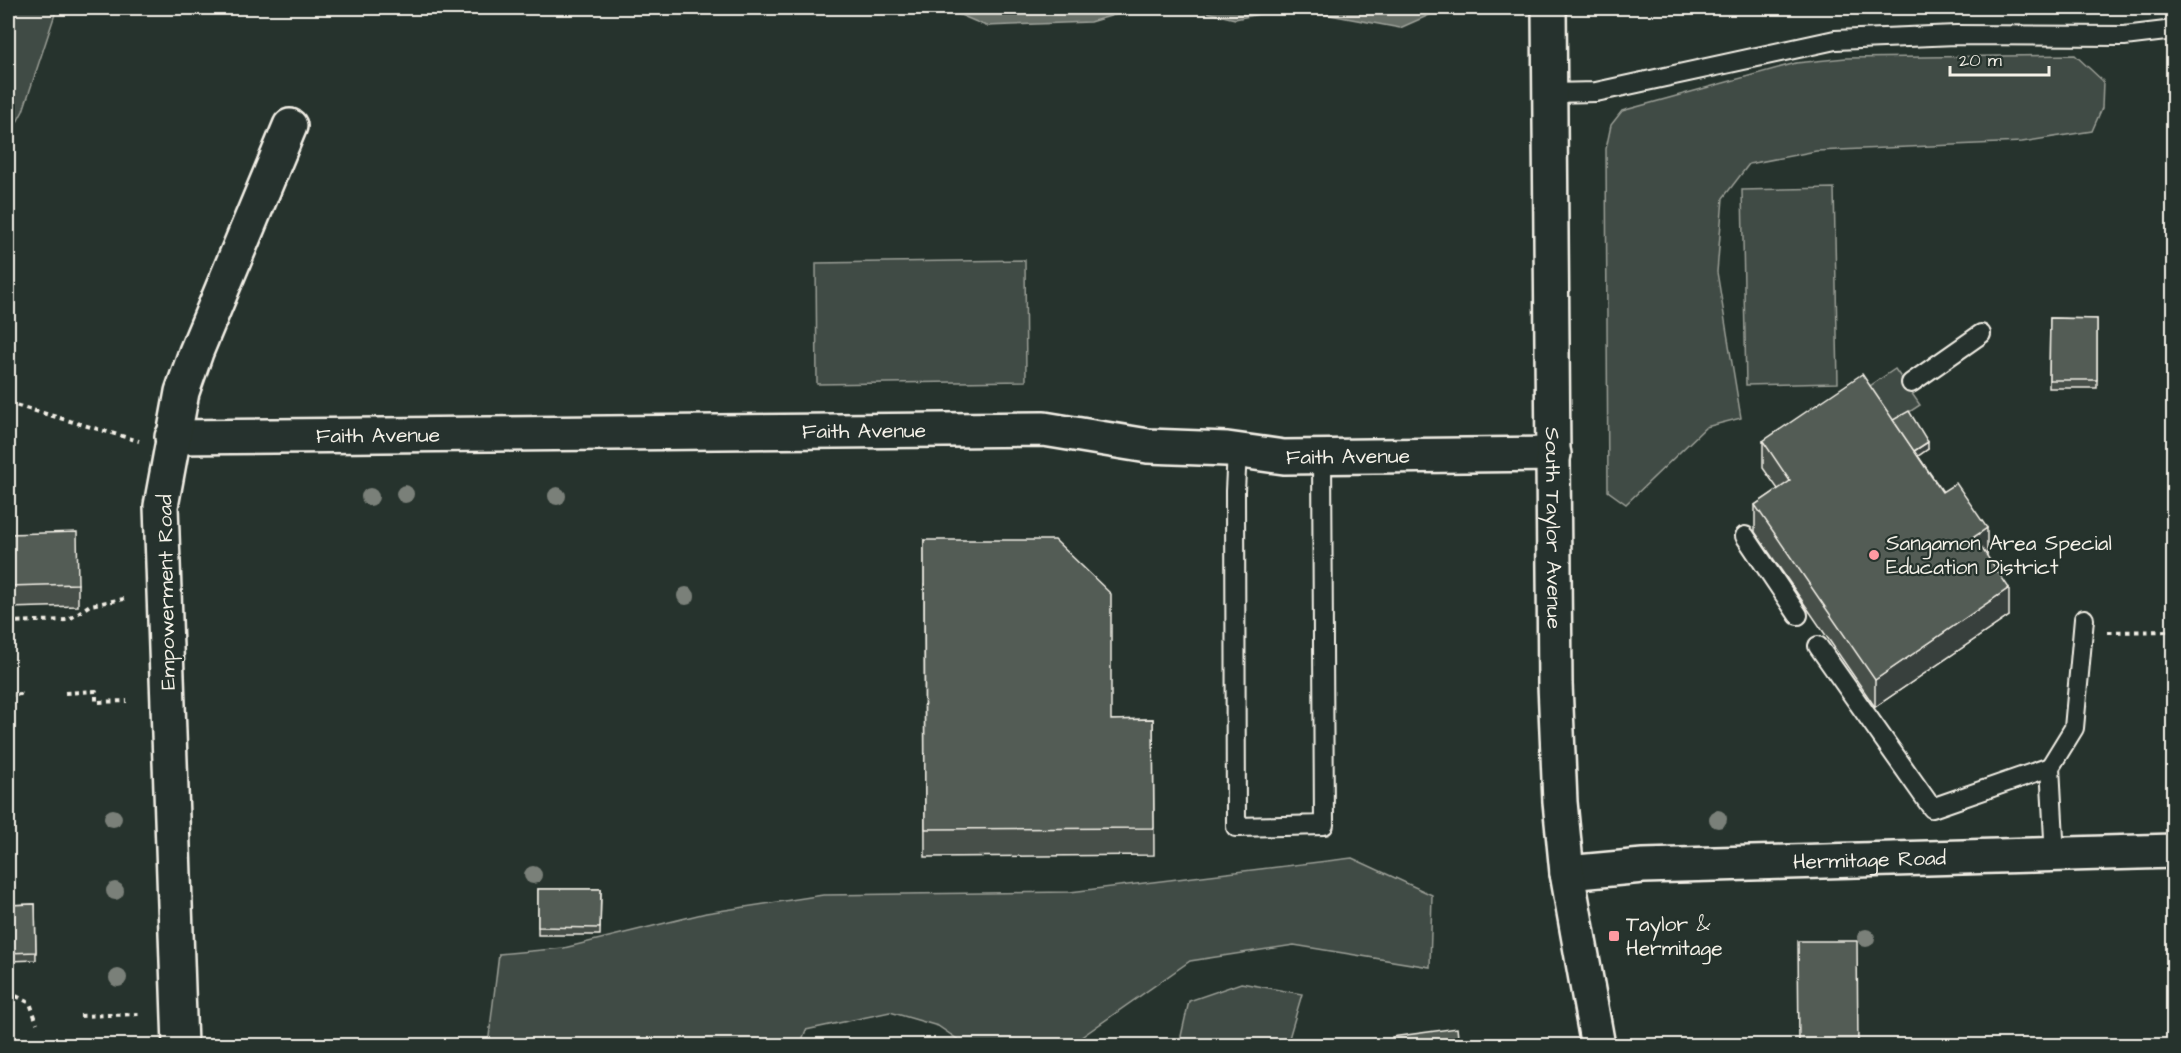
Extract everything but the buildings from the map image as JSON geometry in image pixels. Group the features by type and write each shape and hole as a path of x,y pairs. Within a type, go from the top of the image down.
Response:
{"street":[{"name":"South Taylor Avenue","path":"1550,8 1555,684 1560,802 1567,873 1598,1046"},
{"name":"Empowerment Road","path":"180,1046 161,506 182,392 196,352 290,126"},
{"name":"Faith Avenue","path":"172,437 1044,429 1148,446 1237,450 1284,457 1554,454"},
{"name":"Hermitage Road","path":"1567,873 1642,866 2174,851"}],"lane":[{"path":"1550,93 1596,92 1835,40 1956,34 2124,36 2174,30"},
{"path":"1911,383 1981,334"},
{"path":"1237,450 1235,490 1236,827 1324,825 1322,456"},
{"path":"1745,536 1798,615"},
{"path":"2055,856 2050,767 2074,728 2084,619"},
{"path":"1818,646 1932,808 2050,767"}],"path":[{"path":"8,403 119,437 144,442 172,437"},
{"path":"8,622 69,620 90,605 124,599"},
{"path":"2126,632 2174,631"},
{"path":"65,693 96,691 96,702 127,701"},
{"path":"8,695 22,694"},
{"path":"9,995 30,1003 37,1023"},
{"path":"80,1016 139,1014"}],"shaded area":[{"path":"8,8 57,8 23,111 8,139"},
{"path":"944,8 1138,8 1090,22 986,26"},
{"path":"1189,8 1288,8 1235,19"},
{"path":"1292,8 1445,8 1400,28"},
{"path":"2075,55 2103,81 2102,108 2092,131 2022,142 1816,151 1749,164 1723,198 1717,272 1741,418 1706,427 1626,504 1608,491 1606,149 1611,125 1622,111 1796,63 1846,58"},
{"path":"1834,188 1838,383 1746,385 1742,190"},
{"path":"1025,260 1026,381 817,384 816,263"},
{"path":"1895,369 1920,405 1891,424 1867,388"},
{"path":"1352,858 1432,895 1430,967 1294,945 1190,961 1070,1045 966,1045 938,1026 890,1012 806,1030 800,1045 488,1045 499,954 564,948 706,913 823,895 1070,892"},
{"path":"1241,983 1302,994 1287,1045 1179,1045 1189,1001"}],"place":[{"name":"Sangamon Area Special Education District","path":"1874,555"},
{"name":"Taylor & Hermitage","path":"1614,936"}]}
